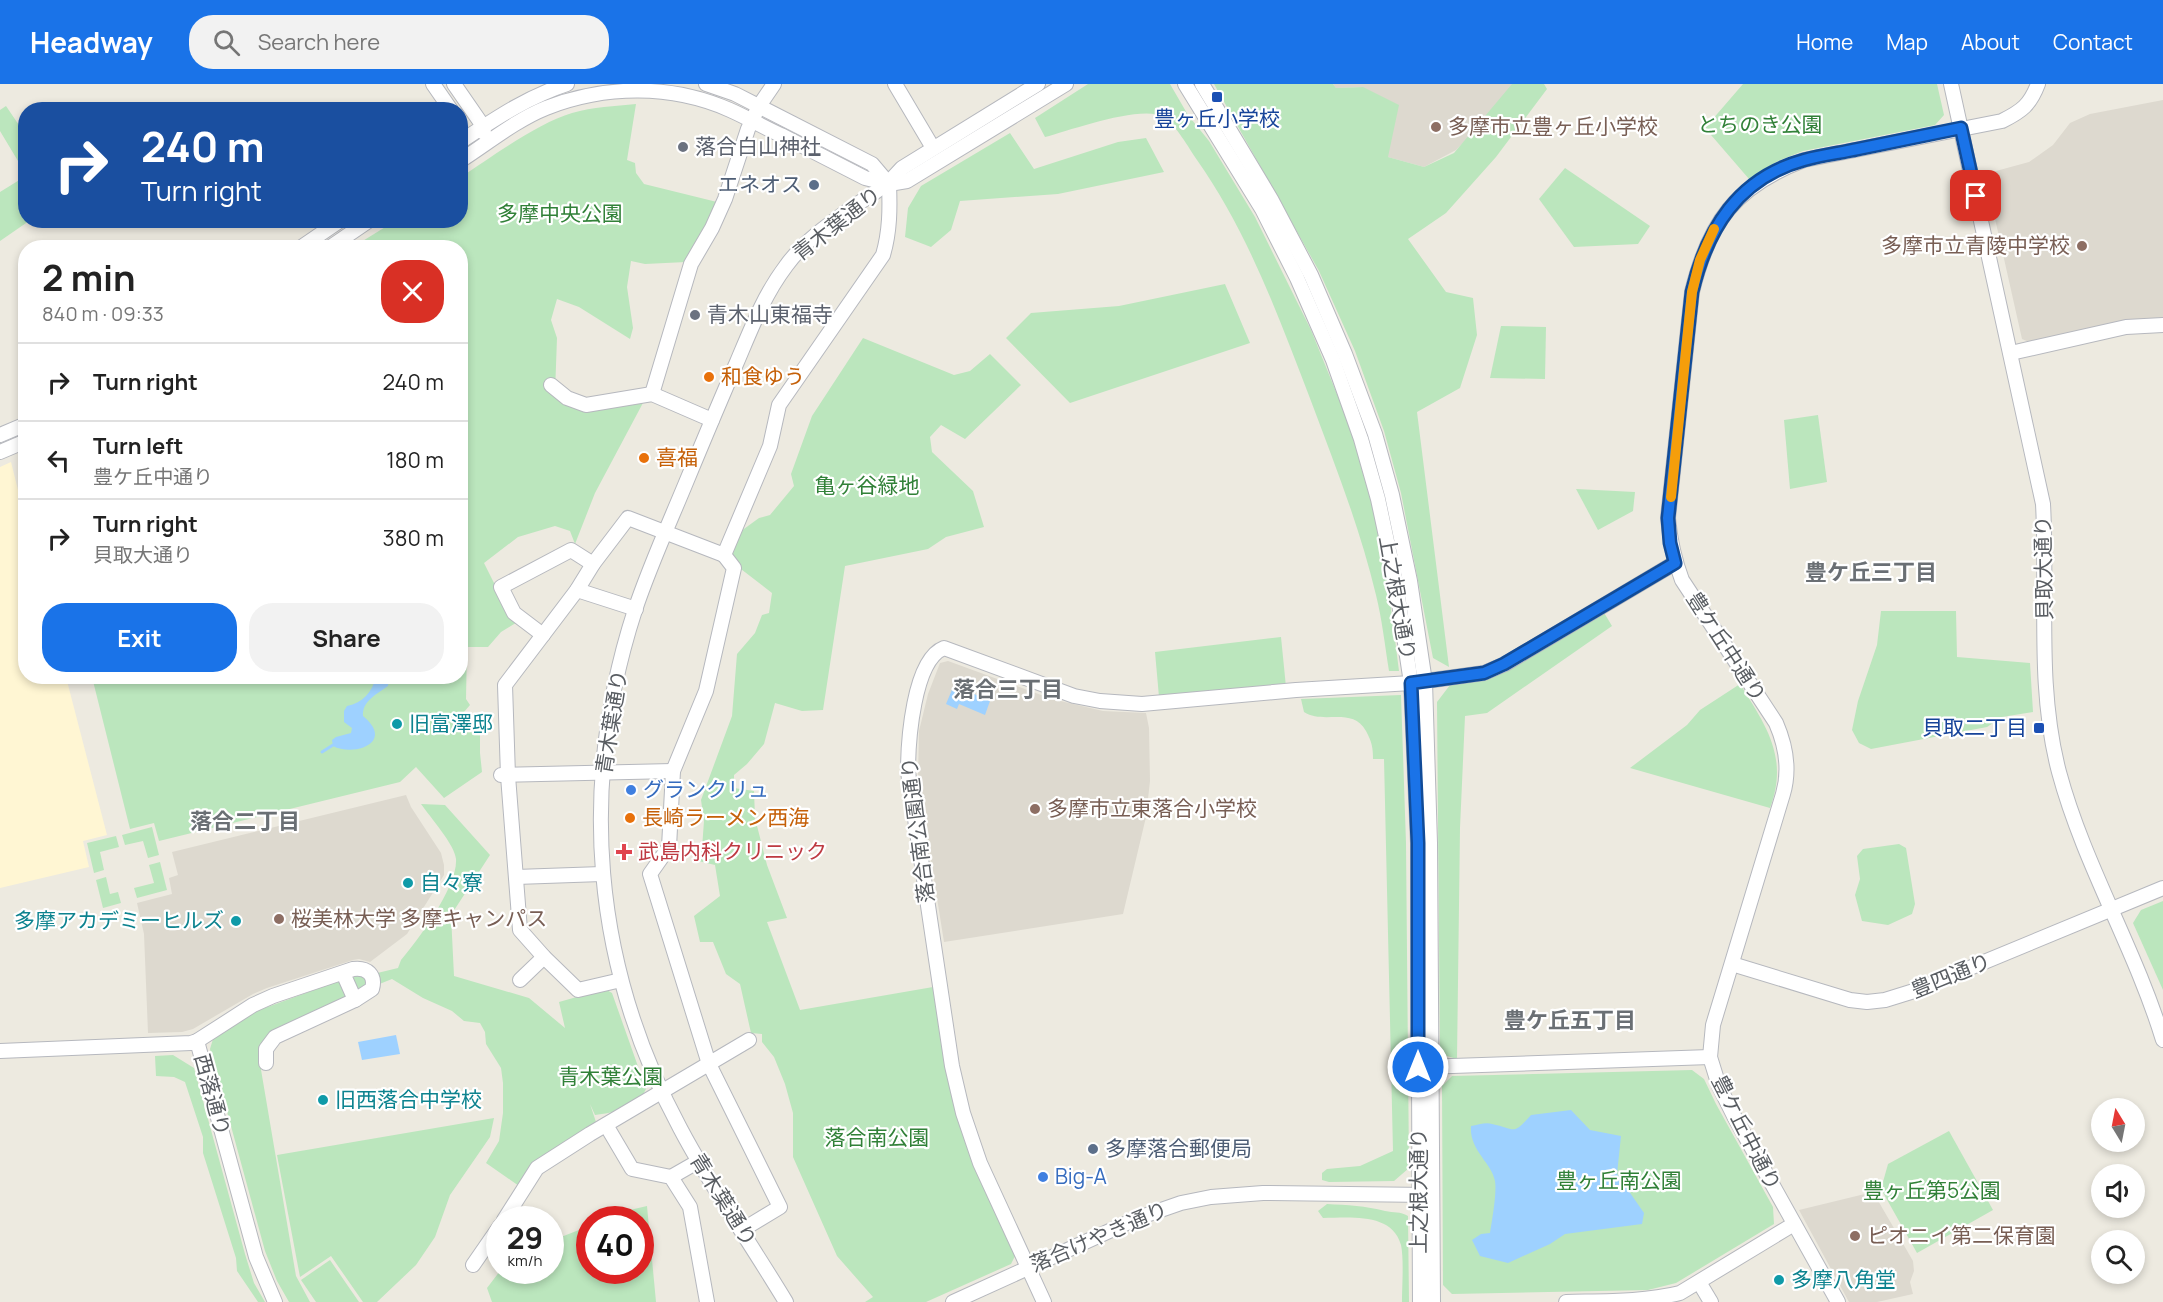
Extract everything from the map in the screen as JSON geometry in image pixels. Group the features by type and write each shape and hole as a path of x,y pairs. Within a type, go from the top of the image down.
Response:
{"street":[{"path":"433,84 445,102"},
{"path":"454,84 466,102"},
{"path":"468,137 532,97 567,84"},
{"path":"706,84 735,94 872,164 889,184 891,210 883,255 779,405 770,446 724,555"},
{"path":"652,394 691,264 725,200 752,121 774,84"},
{"path":"894,84 933,148"},
{"name":"青木葉通り","path":"786,1302 699,1161 662,1091 644,1052 621,980 608,924 602,873 600,825 603,772 611,706 636,609 666,532 760,308 786,265 817,234 889,184 902,168 1038,84"},
{"name":"青木葉通り","path":"889,184 907,181 1066,84"},
{"name":"上之根大通り","path":"1185,84 1262,209 1297,278 1333,360 1361,439 1378,499 1418,682"},
{"name":"上之根大通り","path":"1202,84 1276,209 1311,275 1345,354 1375,434 1392,495 1410,581 1418,682 1418,843 1425,1067 1425,1196 1420,1302"},
{"name":"貝取大通り","path":"1951,84 2043,504 2045,688 2059,772 2075,821 2145,987 2163,1040"},
{"name":"豊ケ丘中通り","path":"1838,1302 1724,1096 1710,1058 1714,1018 1786,785 1785,756 1776,723 1682,579 1670,543 1668,518 1692,292 1700,260 1721,219 1752,187 1778,170 1797,163 2002,121 2021,111 2032,98 2038,84"},
{"path":"468,156 526,118 573,99 649,86 728,109 865,178 889,184"},
{"path":"468,104 483,126 486,144"},
{"path":"1003,105 1011,118"},
{"path":"468,140 486,144"},
{"path":"312,240 329,228"},
{"path":"341,240 358,228"},
{"path":"2011,353 2126,327 2163,325"},
{"path":"551,385 567,398 586,405 652,394 712,420"},
{"path":"0,435 18,427"},
{"path":"0,452 18,444"},
{"path":"621,980 586,990 578,990 520,930 504,776 505,685 628,518 724,555 734,568 706,691 673,771 669,847 650,874 709,1064 780,1207 742,1230"},
{"path":"543,635 514,613 501,587 572,550 593,564"},
{"name":"落合南公園通り","path":"1044,1302 980,1163 963,1113 952,1066 910,795 908,758 910,724 915,702 922,676 932,654 944,648 1074,696 1142,704 1418,682 1484,673 1504,664 1675,563"},
{"path":"577,590 636,609"},
{"path":"504,776 673,771"},
{"path":"516,877 602,873"},
{"name":"豊四通り","path":"1732,964 1850,1000 1867,1002 1885,1000 1960,973 2163,888"},
{"path":"520,980 544,957"},
{"path":"197,1041 253,1005 273,996 343,973 363,969 373,976 372,989 355,1000 275,1037 266,1049 266,1063"},
{"path":"343,973 355,1000"},
{"path":"513,1206 537,1168 749,1040"},
{"name":"西落通り","path":"0,1051 183,1044 197,1041 256,1257 275,1302"},
{"path":"1425,1067 1710,1058"},
{"path":"606,1125 632,1169 671,1178 690,1207 707,1302"},
{"path":"671,1178 699,1161"},
{"name":"落合けやき通り","path":"953,1302 1154,1211 1181,1203 1211,1197 1263,1193 1425,1196"},
{"name":"上之根大通り","path":"1425,1196 1432,1302"},
{"path":"1566,1302 1663,1299 1680,1293 1794,1224"},
{"path":"473,1265 486,1246"},
{"path":"1699,1282 1711,1302"}],"shaded area":[{"name":"多摩市立豊ヶ丘小学校","path":"1333,84 1520,84 1456,150 1424,167 1388,157 1363,87 1336,88"},
{"name":"多摩市立青陵中学校","path":"2163,100 2163,319 2123,321 2029,342 2022,339 1985,174 2029,162 2053,145 2070,123 2090,114"},
{"path":"11,462 18,490 18,684 68,684 107,835 83,841 89,867 0,888 0,467"},
{"name":"多摩市立東落合小学校","path":"948,661 1052,699 1103,711 1146,713 1149,728 1150,781 1146,817 1123,914 944,942 918,779 919,731 928,694 940,663"},
{"name":"桜美林大学 多摩キャンパス","path":"406,795 411,807 441,853 444,865 444,875 407,934 370,962 353,960 267,988 193,1029 182,1032 148,1033 144,934 137,903 172,894 169,878 178,875 172,852"},
{"name":"ピオニイ第二保育園","path":"1873,1192 1913,1261 1914,1271 1910,1282 1913,1294 1877,1302 1849,1302 1799,1210"}],"green space":[{"path":"1088,84 1170,84 1188,115 1209,141 1255,217 1311,330 1356,441 1374,499 1399,671 1389,671 1380,613 1370,570 1338,473 1275,308 1232,217 1216,188 1182,137 1164,117 1154,114 1124,116 1045,137 1035,118"},
{"path":"1214,84 1333,84 1336,88 1363,87 1399,105 1388,157 1424,167 1454,153 1512,84 1544,84 1547,89 1496,157 1446,213 1408,239 1446,292 1473,298 1477,335 1460,388 1417,412 1449,667 1433,658 1401,493 1384,431 1355,351 1319,271"},
{"name":"とちのき公園","path":"1743,84 1937,84 1944,115 1935,125 1803,151 1778,161 1749,179 1705,128"},
{"name":"多摩中央公園","path":"636,104 627,160 635,163 636,173 644,184 717,202 686,262 645,264 631,261 627,287 633,328 630,339 579,307 557,299 551,320 557,338 555,393 565,402 644,401 595,493 575,544 570,531 555,526 518,537 484,563 509,613 519,621 501,632 488,647 468,647 468,240 364,240 384,228 468,228 468,172 545,124 572,113"},
{"path":"6,106 18,124 18,161 0,131 0,110"},
{"path":"1010,133 1034,169 1118,142 1146,138 1164,172 1058,194 960,201 951,230 931,247 905,237 908,208 921,186"},
{"path":"1565,168 1650,226 1638,244 1574,247 1539,199"},
{"path":"18,181 19,228 0,241 0,192"},
{"path":"1225,284 1250,343 1070,403 1006,338 1031,313 1119,306"},
{"path":"1501,326 1546,327 1545,379 1490,378"},
{"path":"863,338 954,375 970,371 990,354 1021,385 965,439 941,425 930,437 932,452 973,491 984,527 946,537 928,549 845,566 823,710 802,711 775,703 764,744 734,775 734,788 754,791 755,818 767,865 787,918 767,922 800,1010 933,987 974,1163 1015,1256 1011,1264 926,1302 865,1302 873,1297 837,1256 793,1157 793,1113 774,1057 762,1042 762,1034 751,1033 740,984 726,974 713,942 700,942 694,916 720,896 715,865 698,861 690,847 702,848 704,821 701,800 732,716 737,654 755,633 762,615 769,613 772,593 737,566 728,549 737,534 759,518 770,515 794,486 791,474 812,416"},
{"path":"1818,415 1827,482 1790,489 1784,420"},
{"path":"1576,489 1635,492 1633,511 1598,530"},
{"path":"1603,611 1612,626 1487,713 1465,716 1460,828 1457,1059 1440,1054 1437,702 1450,685 1486,679"},
{"path":"1881,611 1956,611 1957,657 2030,663 2033,712 2002,717 1987,727 1871,749 1859,743 1852,730 1858,701 1877,645"},
{"path":"1281,637 1286,687 1159,697 1155,652"},
{"name":"多摩中央公園","path":"94,684 466,684 466,699 470,705 464,712 470,724 480,725 482,772 444,798 416,767 400,782 159,841 154,823 130,829"},
{"path":"1740,684 1766,728 1776,757 1775,790 1770,808 1630,768 1687,725 1700,710"},
{"path":"1401,695 1406,843 1409,1168 1394,1181 1329,1182 1322,1180 1322,1173 1327,1169 1360,1166 1393,1151 1384,759 1373,759 1371,742 1360,724 1346,717 1312,716 1304,712 1301,699"},
{"name":"青木葉公園","path":"421,804 445,805 490,855 451,915 454,976 529,998 565,1028 559,1002 605,989 612,993 646,1089 637,1101 617,1111 595,1115 590,1104 597,1125 519,1186 486,1163 499,1141 503,1113 503,1083 501,1068 486,1044 485,1032 480,1023 464,1021 452,1011 423,998 392,979 342,999 268,1035 258,1052 296,1276 310,1302 289,1302 277,1281 265,1251 210,1049 213,1039 254,1012 333,983 352,979 358,973 365,976 398,968 401,960 436,912 455,870 455,853 442,831"},
{"path":"152,827 159,855 148,858 143,841 125,845 122,835"},
{"path":"116,836 119,847 100,852 104,870 94,873 87,843"},
{"path":"1899,844 1906,848 1915,904 1912,914 1888,925 1862,921 1855,895 1860,879 1857,856 1863,849"},
{"path":"160,862 167,890 137,898 134,888 154,883 149,865"},
{"path":"106,877 110,894 118,892 121,903 103,908 96,880"},
{"path":"2163,901 2163,990 2133,923 2141,910"},
{"path":"173,1055 194,1068 245,1254 254,1283 265,1302 258,1302 237,1271 236,1258 203,1153 203,1137 185,1082 174,1077 156,1076 155,1056"},
{"name":"豊ヶ丘南公園","path":"1692,1070 1704,1079 1773,1207 1774,1224 1676,1283 1648,1290 1452,1294 1443,1285 1442,1086 1452,1076"},
{"path":"494,1118 490,1137 450,1195 435,1237 416,1265 377,1302 363,1302 331,1256 300,1277 277,1155"},
{"name":"豊ヶ丘第5公園","path":"1949,1131 1993,1210 1917,1253 1881,1189 1888,1164"},
{"path":"1327,1204 1364,1207 1408,1216 1409,1302 1402,1302 1402,1251 1396,1234 1389,1227 1368,1219 1323,1218 1318,1211"},
{"path":"576,1231 576,1284 654,1284 654,1281 656,1302 492,1302 487,1288 490,1284 564,1284 564,1236"},
{"path":"330,1260 359,1302 316,1302 301,1280"}],"water":[{"path":"373,684 388,684 371,698 363,711 363,716 372,725 375,734 373,740 368,745 351,750 333,746 332,740 336,737 351,733 352,728 344,722 344,711 347,706 366,696"},
{"path":"954,685 990,701 985,715 959,704 957,709 946,704"},
{"path":"396,1035 400,1054 362,1060 358,1042"},
{"path":"1571,1110 1590,1130 1621,1136 1617,1174 1644,1213 1642,1224 1565,1234 1550,1244 1508,1263 1480,1256 1472,1240 1481,1234 1490,1233 1495,1181 1490,1168 1473,1142 1471,1126 1490,1123 1513,1129 1520,1126 1531,1115"}],"waterway":[{"path":"322,752 333,745"}],"slow traffic":[{"path":"1671,497 1692,292 1700,260 1714,229"}],"place":[{"name":"豊ヶ丘小学校","path":"1217,97"},
{"name":"多摩市立豊ヶ丘小学校","path":"1436,127"},
{"name":"落合白山神社","path":"683,147"},
{"name":"エネオス","path":"814,185"},
{"name":"多摩市立青陵中学校","path":"2082,246"},
{"name":"青木山東福寺","path":"695,315"},
{"name":"和食ゆう","path":"709,377"},
{"name":"喜福","path":"644,458"},
{"name":"旧富澤邸","path":"397,724"},
{"name":"貝取二丁目","path":"2039,728"},
{"name":"グランクリュ","path":"631,790"},
{"name":"多摩市立東落合小学校","path":"1035,809"},
{"name":"長崎ラーメン西海","path":"630,818"},
{"name":"武島内科クリニック","path":"624,852"},
{"name":"自々寮","path":"408,883"},
{"name":"桜美林大学 多摩キャンパス","path":"279,919"},
{"name":"多摩アカデミーヒルズ","path":"236,921"},
{"name":"旧西落合中学校","path":"323,1100"},
{"name":"多摩落合郵便局","path":"1093,1149"},
{"name":"Big-A","path":"1043,1177"},
{"name":"ピオニイ第二保育園","path":"1855,1236"},
{"name":"多摩八角堂","path":"1779,1280"}],"district":[{"name":"豊ケ丘三丁目","path":"1871,572"},
{"name":"落合三丁目","path":"1008,689"},
{"name":"落合二丁目","path":"245,821"},
{"name":"豊ケ丘五丁目","path":"1570,1020"}],"route":[{"path":"1418,1067 1418,843 1411,683 1484,673 1504,664 1675,563 1670,543 1668,518 1692,292 1700,260 1714,229 1737,200 1752,187 1778,170 1804,160 1961,128 1976,196"}],"park label":[{"name":"亀ヶ谷緑地","path":"867,486"},
{"name":"落合南公園","path":"877,1138"}]}
